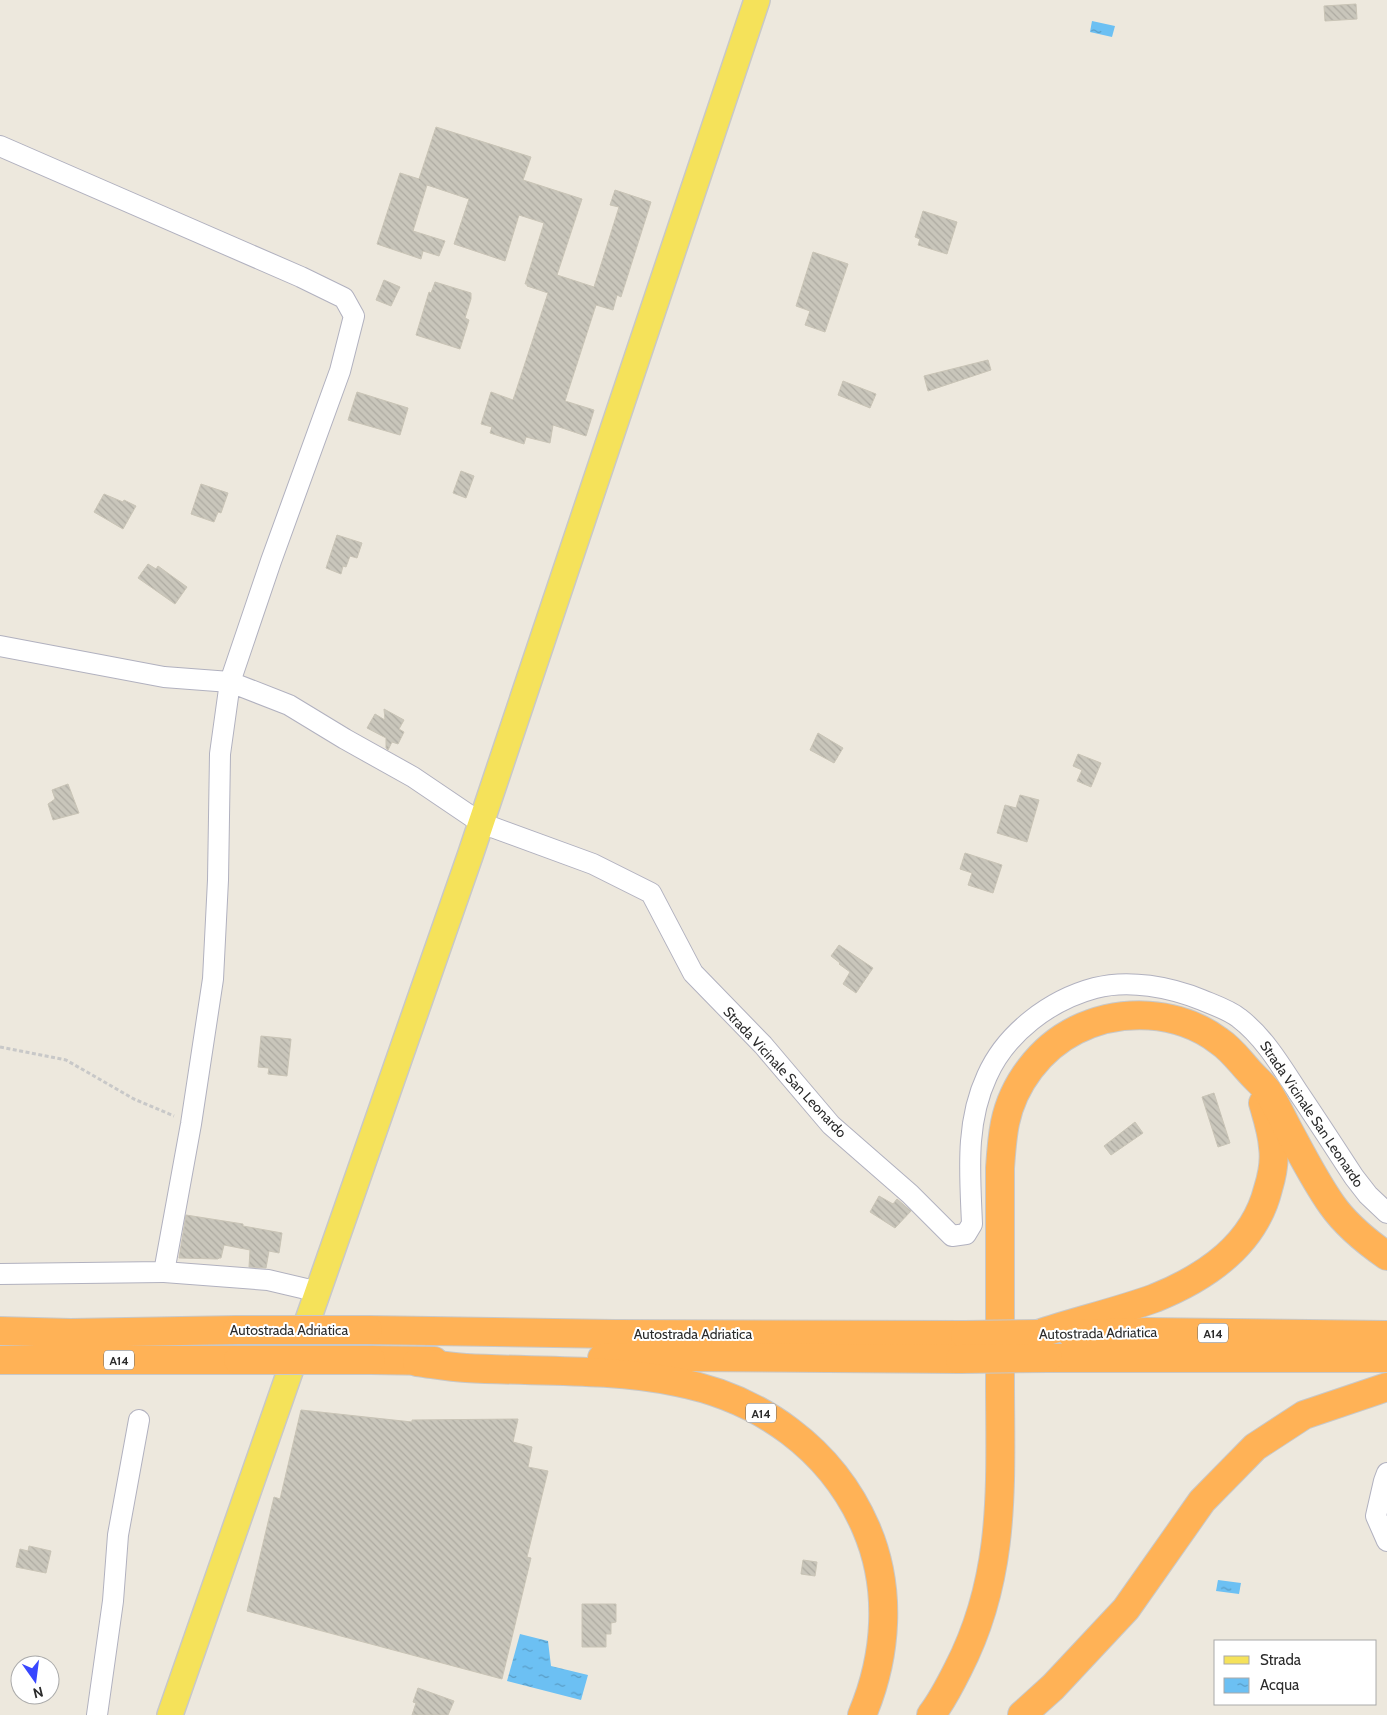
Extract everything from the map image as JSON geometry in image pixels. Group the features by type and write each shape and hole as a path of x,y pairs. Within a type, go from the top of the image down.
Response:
{"highway":[{"path":"931,1715 950,1684 968,1647 990,1584 1000,1512 1000,1168 1005,1122 1009,1106 1028,1070 1039,1058 1052,1045 1068,1034 1110,1017 1156,1016 1201,1030 1224,1045 1266,1089 1318,1183 1333,1206 1354,1229 1387,1256"},
{"path":"1043,1346 1180,1287 1221,1261 1240,1244 1253,1227 1264,1207 1271,1178 1274,1149 1269,1123 1262,1102 1247,1070"},
{"name":"Autostrada Adriatica","path":"0,1331 71,1333 368,1330 615,1334 962,1347"},
{"name":"Autostrada Adriatica","path":"1043,1346 1147,1332 1387,1335"},
{"name":"Autostrada Adriatica","path":"0,1360 371,1360 417,1362 682,1357 1043,1346 1387,1358"},
{"name":"A14","path":"417,1362 464,1368 625,1375 678,1382 727,1397 752,1408 796,1435 815,1451 835,1473 851,1497 871,1539 878,1563 884,1618 881,1651 873,1684 862,1715"},
{"path":"1022,1715 1053,1688 1126,1609 1202,1501 1254,1447 1304,1415 1387,1387"}],"main road":[{"path":"170,1715 319,1292 481,822 757,0"}],"street":[{"path":"0,146 301,277 344,298 354,316 340,371 271,561 230,682 220,754 218,880 213,980 191,1124 164,1272"},
{"path":"0,646 164,676 230,682 289,705 414,777 481,822"},
{"name":"Strada Vicinale San Leonardo","path":"481,822 593,864 651,893 693,973 763,1045 831,1125 910,1194 952,1236 966,1234 972,1224 969,1154 972,1128 987,1076 1003,1048 1031,1020 1066,999 1095,988 1127,984 1157,987 1187,994 1238,1018 1258,1036 1276,1058 1354,1177 1368,1195 1387,1213"},
{"path":"0,1274 164,1272 268,1280 319,1292"},
{"path":"97,1715 113,1601 118,1535 139,1420"},
{"path":"1387,1473 1376,1516 1387,1541"}],"path":[{"path":"0,1047 66,1060 134,1099 191,1124"}],"water":[{"path":"1092,21 1115,26 1112,37 1090,32"},
{"path":"1218,1580 1241,1583 1239,1594 1216,1591"},
{"path":"520,1634 548,1641 551,1666 588,1675 581,1700 507,1681"}],"building":[{"path":"1356,4 1357,19 1325,21 1324,6"},
{"path":"436,127 531,157 523,180 582,199 557,275 594,287 619,207 610,205 615,190 651,202 621,297 617,295 613,310 596,305 565,401 594,410 586,436 553,425 550,443 526,437 524,444 490,433 492,427 481,424 491,392 513,400 548,293 525,284 544,223 519,215 505,261 454,244 469,199 427,185 413,231 445,241 439,256 423,251 421,259 377,244 400,173 419,179"},
{"path":"923,211 957,222 947,254 918,245 920,239 915,237"},
{"path":"813,252 848,264 825,332 805,325 810,311 796,306"},
{"path":"384,280 400,287 391,306 376,300"},
{"path":"435,282 471,293 465,318 469,320 460,349 416,335 429,292 431,293"},
{"path":"988,360 991,370 928,391 924,376"},
{"path":"843,381 876,394 870,408 838,395"},
{"path":"357,392 408,408 400,435 348,420"},
{"path":"461,471 474,476 466,498 453,493"},
{"path":"201,484 228,493 221,513 218,512 214,522 191,514"},
{"path":"104,494 136,506 123,529 94,512"},
{"path":"337,535 362,543 357,558 350,556 346,567 343,566 341,574 326,568"},
{"path":"148,564 156,569 158,566 187,587 175,604 138,578"},
{"path":"384,709 404,720 399,729 404,732 398,744 392,742 388,750 386,748 386,738 367,728 375,714 385,720"},
{"path":"818,733 843,748 834,763 810,750"},
{"path":"1078,754 1101,763 1091,787 1077,781 1082,770 1073,766"},
{"path":"68,784 79,813 53,820 48,804 55,799 52,790"},
{"path":"1020,795 1039,800 1027,842 997,833 1005,805 1016,808"},
{"path":"965,853 1002,865 993,893 968,885 972,873 960,869"},
{"path":"839,945 873,968 856,993 843,984 850,972 831,956"},
{"path":"261,1036 291,1039 287,1076 268,1074 269,1068 258,1067"},
{"path":"1214,1093 1230,1143 1218,1147 1202,1097"},
{"path":"1135,1122 1143,1133 1111,1155 1104,1146"},
{"path":"879,1196 893,1204 897,1199 911,1211 895,1228 870,1212"},
{"path":"186,1215 243,1224 243,1226 282,1233 279,1253 269,1251 266,1268 249,1267 250,1250 224,1245 221,1258 218,1259 179,1258"},
{"path":"301,1410 412,1422 412,1420 518,1419 513,1442 532,1447 528,1467 548,1471 527,1557 531,1558 502,1679 247,1611 274,1497 280,1499"},
{"path":"29,1546 51,1551 46,1573 16,1567 20,1549 28,1551"},
{"path":"803,1560 817,1562 815,1576 801,1574"},
{"path":"582,1604 616,1604 616,1622 611,1623 611,1634 606,1634 606,1647 582,1647"},
{"path":"418,1688 454,1701 448,1715 412,1715 416,1703 413,1702"}]}
